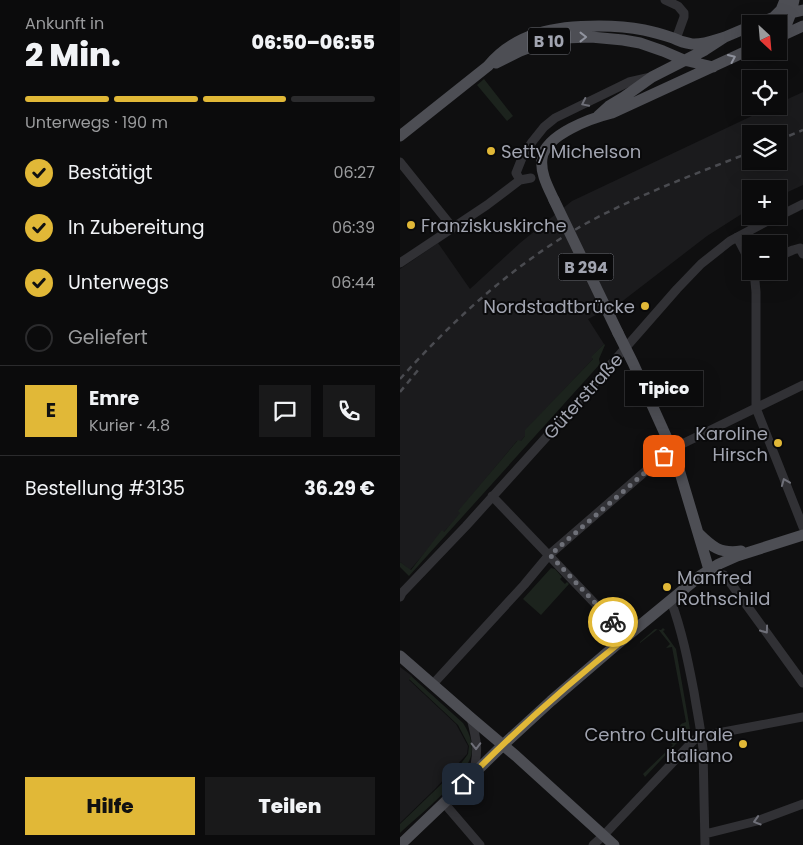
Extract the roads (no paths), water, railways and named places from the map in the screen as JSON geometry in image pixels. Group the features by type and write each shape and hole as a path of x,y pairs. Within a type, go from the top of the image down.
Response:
{"main road":[{"path":"776,15 786,0"},
{"path":"788,24 797,11 794,0"},
{"path":"782,15 797,11"},
{"name":"B 10","path":"400,136 488,66 496,56 515,43 531,36 559,29 588,26 626,27 650,31 686,43 695,44 725,37 742,30"},
{"path":"788,33 803,26"},
{"name":"B 10","path":"488,66 541,43 564,38 582,37 623,40 656,48 684,60 713,67"},
{"name":"B 294","path":"598,116 609,106 659,73 705,50 725,37"},
{"path":"656,48 665,60 665,64 659,73 660,77 657,84 663,90"},
{"path":"713,67 742,53"},
{"name":"B 294","path":"710,570 672,450 626,347 545,180 542,158 551,142 561,134 598,116 612,113 713,67"},
{"path":"698,533 710,544 722,551 732,552 757,549"},
{"path":"400,845 503,745 551,702 710,570 723,562 757,549 803,535"},
{"path":"400,656 614,845"}],"street":[{"path":"664,0 678,6 684,13 676,39"},
{"path":"520,180 516,173 522,158 532,142 550,121 629,82 659,73"},
{"path":"400,162 453,228"},
{"path":"400,262 453,228 520,180 531,178"},
{"name":"Güterstraße","path":"787,212 803,204"},
{"name":"Güterstraße","path":"401,595 466,526 701,264 737,237 760,225"},
{"path":"737,237 742,247"},
{"path":"787,253 793,250 802,251"},
{"path":"755,280 756,408 803,527"},
{"path":"433,684 550,555 672,450 803,385"},
{"path":"492,496 627,637"},
{"path":"710,570 724,576 732,585 803,683"},
{"path":"671,601 688,661 702,736 705,845"},
{"path":"471,718 476,738 476,762 473,774"},
{"path":"593,845 691,742 702,736 803,718"},
{"path":"444,803 480,845"},
{"path":"705,834 756,821 803,804"}],"railway":[{"path":"787,137 803,130"},
{"path":"400,379 442,335 486,294 559,240 585,224 625,204 742,156"},
{"path":"400,392 419,369"}],"place":[{"name":"Setty Michelson","path":"491,151"},
{"name":"Franziskuskirche","path":"411,225"},
{"name":"Nordstadtbrücke","path":"645,306"},
{"name":"Karoline Hirsch","path":"778,443"},
{"name":"Tipico","path":"664,456"},
{"name":"Manfred Rothschild","path":"667,587"},
{"name":"Centro Culturale Italiano","path":"743,744"}]}
